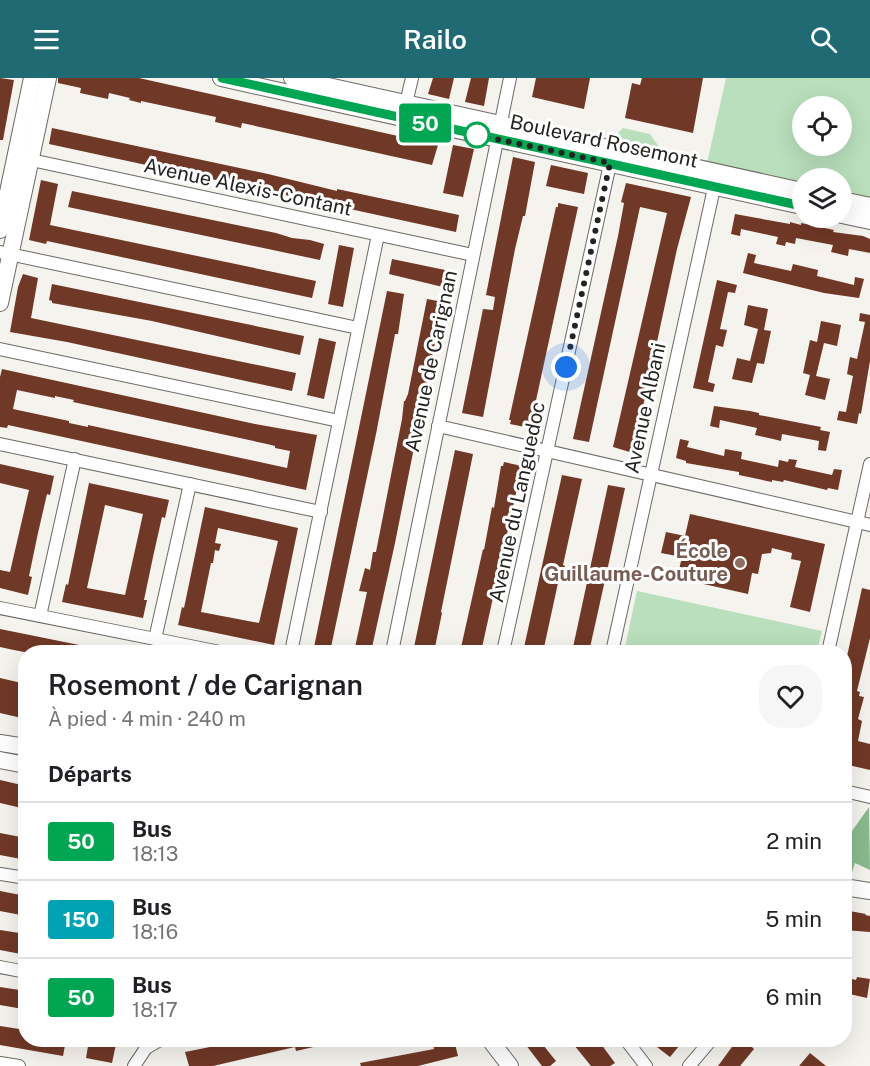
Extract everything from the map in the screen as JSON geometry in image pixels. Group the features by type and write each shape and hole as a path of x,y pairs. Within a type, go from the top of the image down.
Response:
{"main road":[{"path":"0,303 5,253 23,158 32,78"},
{"path":"0,230 48,78"},
{"name":"Boulevard Rosemont","path":"222,78 499,132 716,179 792,190"},
{"name":"Boulevard Rosemont","path":"292,78 406,103 499,132"},
{"name":"Boulevard Rosemont","path":"716,179 792,203"},
{"path":"852,202 870,206"},
{"path":"852,217 870,221"},
{"path":"0,743 18,746"},
{"path":"0,760 18,763"},
{"path":"852,888 870,891"},
{"path":"494,1047 502,1063"}],"street":[{"path":"406,103 411,78"},
{"name":"Avenue de Carignan","path":"393,645 510,78"},
{"name":"Avenue du Languedoc","path":"506,645 612,156"},
{"name":"Avenue Alexis-Contant","path":"23,158 473,255"},
{"name":"Avenue Albani","path":"614,645 716,179"},
{"path":"292,645 378,235"},
{"path":"5,253 358,328"},
{"path":"0,349 339,421"},
{"path":"438,426 870,525"},
{"path":"0,444 321,512"},
{"path":"40,616 75,459"},
{"path":"830,645 870,464"},
{"path":"155,639 190,484"},
{"path":"824,645 848,534 845,528"},
{"path":"0,608 185,645"},
{"path":"852,792 870,797"},
{"path":"0,874 18,877"},
{"path":"0,967 18,970"},
{"path":"134,1066 148,1047"},
{"path":"631,1047 646,1066"},
{"path":"689,1066 705,1047"},
{"path":"0,1063 20,1066"}],"green space":[{"path":"726,78 870,78 870,198 852,194 852,168 792,168 792,182 707,163"},
{"path":"623,128 650,134 662,151 622,143 618,139 618,133"},
{"path":"637,591 822,631 819,645 625,645"},
{"path":"869,807 870,870 855,863 852,872 852,831"}],"building":[{"path":"0,78 14,80 3,140 0,140"},
{"path":"58,78 139,78 438,145 432,165 242,123 241,128 215,122 216,117 141,101 141,103 109,93 108,99 80,93 81,88 58,83"},
{"path":"433,78 454,78 449,99 428,94"},
{"path":"471,78 489,78 484,106 465,102"},
{"path":"536,78 590,78 584,109 532,97"},
{"path":"642,78 703,78 693,133 625,118 632,83 640,85"},
{"path":"52,128 337,191 337,189 459,215 456,232 49,144"},
{"path":"453,145 474,149 463,197 443,193"},
{"path":"513,157 535,162 525,216 523,216 515,249 483,417 462,413 483,309 493,310 495,297 486,295"},
{"path":"551,165 588,173 584,194 546,186"},
{"path":"41,180 58,184 50,225 316,281 312,298 47,241 46,244 29,240"},
{"path":"626,183 691,197 677,249 633,453 613,447 667,213 640,207 589,442 573,439 618,236 624,203 621,202"},
{"path":"72,191 324,244 320,260 68,207"},
{"path":"558,203 578,207 530,428 510,424 511,420 509,420"},
{"path":"735,214 790,224 790,222 792,228 825,228 834,230 833,232 863,236 870,239 870,253 849,249 848,256 831,252 833,245 796,238 795,244 786,242 785,246 776,244 778,237 741,229 740,236 731,234"},
{"path":"339,245 354,248 343,307 328,304"},
{"path":"748,253 756,255 754,263 791,271 793,264 818,270 817,276 854,285 855,277 864,279 859,298 824,293 743,273"},
{"path":"392,259 450,271 447,288 389,274"},
{"path":"23,274 38,278 31,318 296,373 292,391 67,342 10,332 18,287"},
{"path":"717,280 737,285 735,293 728,292 720,329 727,330 723,347 716,345 708,382 715,384 713,392 693,388"},
{"path":"52,284 304,336 300,355 152,321 52,303 49,300"},
{"path":"387,291 404,294 398,334 395,334 331,645 314,645"},
{"path":"427,299 443,302 373,645 356,645 367,592 359,591 365,568 370,570 373,552 376,552 404,401 408,394"},
{"path":"748,305 768,309 764,330 771,331 764,364 757,363 752,383 732,379 737,358 750,361 758,329 744,325"},
{"path":"860,313 870,315 870,361 861,414 859,413 857,424 837,420 839,411 846,412 853,376 847,374 850,357 857,359 865,322 859,321"},
{"path":"821,321 841,325 837,346 824,343 816,376 830,379 825,400 805,395 810,375 803,373 810,340 817,342"},
{"path":"319,338 336,342 324,399 307,395"},
{"path":"2,369 255,424 317,435 306,490 8,425 7,428 0,427","holes":["17,390 55,398 55,396 74,400 73,402 275,446 275,448 290,451 287,468 88,425 88,427 69,423 69,421 13,409"]},
{"path":"714,406 750,411 759,413 759,415 821,427 820,430 830,432 826,451 818,450 819,441 782,434 781,441 755,435 757,428 720,420 719,428 710,426"},
{"path":"680,439 689,441 687,447 724,456 725,449 742,452 741,459 778,467 779,460 788,462 789,459 797,460 795,467 832,475 834,469 842,470 838,490 828,488 827,490 784,480 783,482 772,480 772,482 739,475 739,472 686,463 676,458"},
{"path":"455,450 473,454 435,645 414,645"},
{"path":"504,462 522,466 483,645 462,645 492,507 494,508 501,466"},
{"path":"0,464 54,476 50,495 47,494 38,533 29,576 32,577 28,595 0,588 0,570 10,572 29,490 0,483"},
{"path":"562,475 582,479 563,565 565,566 561,583 558,583 545,645 525,645"},
{"path":"89,483 169,500 165,518 162,517 153,557 144,600 147,600 143,618 62,602 66,584 68,585","holes":["105,505 143,514 125,595 87,588"]},
{"path":"608,485 625,488 591,645 574,645"},
{"path":"205,507 298,528 274,645 178,625 182,607 184,608","holes":["218,528 278,541 259,623 201,612 211,563 213,563 215,550 219,551 221,544 215,543"]},
{"path":"690,514 825,544 810,612 790,607 801,561 791,559 792,553 772,548 771,553 762,554 758,574 752,573 748,594 677,578 682,557 661,553 666,532 685,536"},
{"path":"862,588 870,590 870,638 857,691 860,692 859,696 864,697 858,719 862,721 858,741 870,744 870,770 852,766 852,645 849,645"},
{"path":"0,629 79,645 18,645 18,651 0,647"},
{"path":"0,678 18,682 18,717 0,713"},
{"path":"0,780 18,784 18,807 0,803"},
{"path":"0,833 18,836 18,858 0,855"},
{"path":"0,891 18,894 18,914 0,911"},
{"path":"852,911 870,916 870,932 852,931"},
{"path":"0,930 18,933 18,953 0,950"},
{"path":"857,977 870,979 867,998 852,995 852,979 856,980"},
{"path":"0,987 18,990 18,1008 0,1005"},
{"path":"0,1026 18,1029 18,1047 65,1047 63,1056 0,1045"},
{"path":"88,1047 115,1047 112,1063 86,1058"},
{"path":"210,1047 295,1047 213,1066 189,1066 185,1052"},
{"path":"295,1047 314,1047 296,1051"},
{"path":"434,1047 456,1047 458,1056 418,1066 361,1066 360,1063 434,1049"},
{"path":"527,1047 545,1047 556,1061 550,1066 542,1066"},
{"path":"576,1047 603,1047 615,1063 610,1066 591,1066"},
{"path":"657,1047 678,1047 670,1057"},
{"path":"732,1047 752,1047 754,1049 740,1066 718,1066"},
{"path":"810,1053 826,1066 799,1066"}],"bus line":[{"name":"50","path":"222,78 792,204"}],"place":[{"name":"École Guillaume-Couture","path":"740,563"}],"route":[{"path":"477,135 610,163 566,367"}]}
